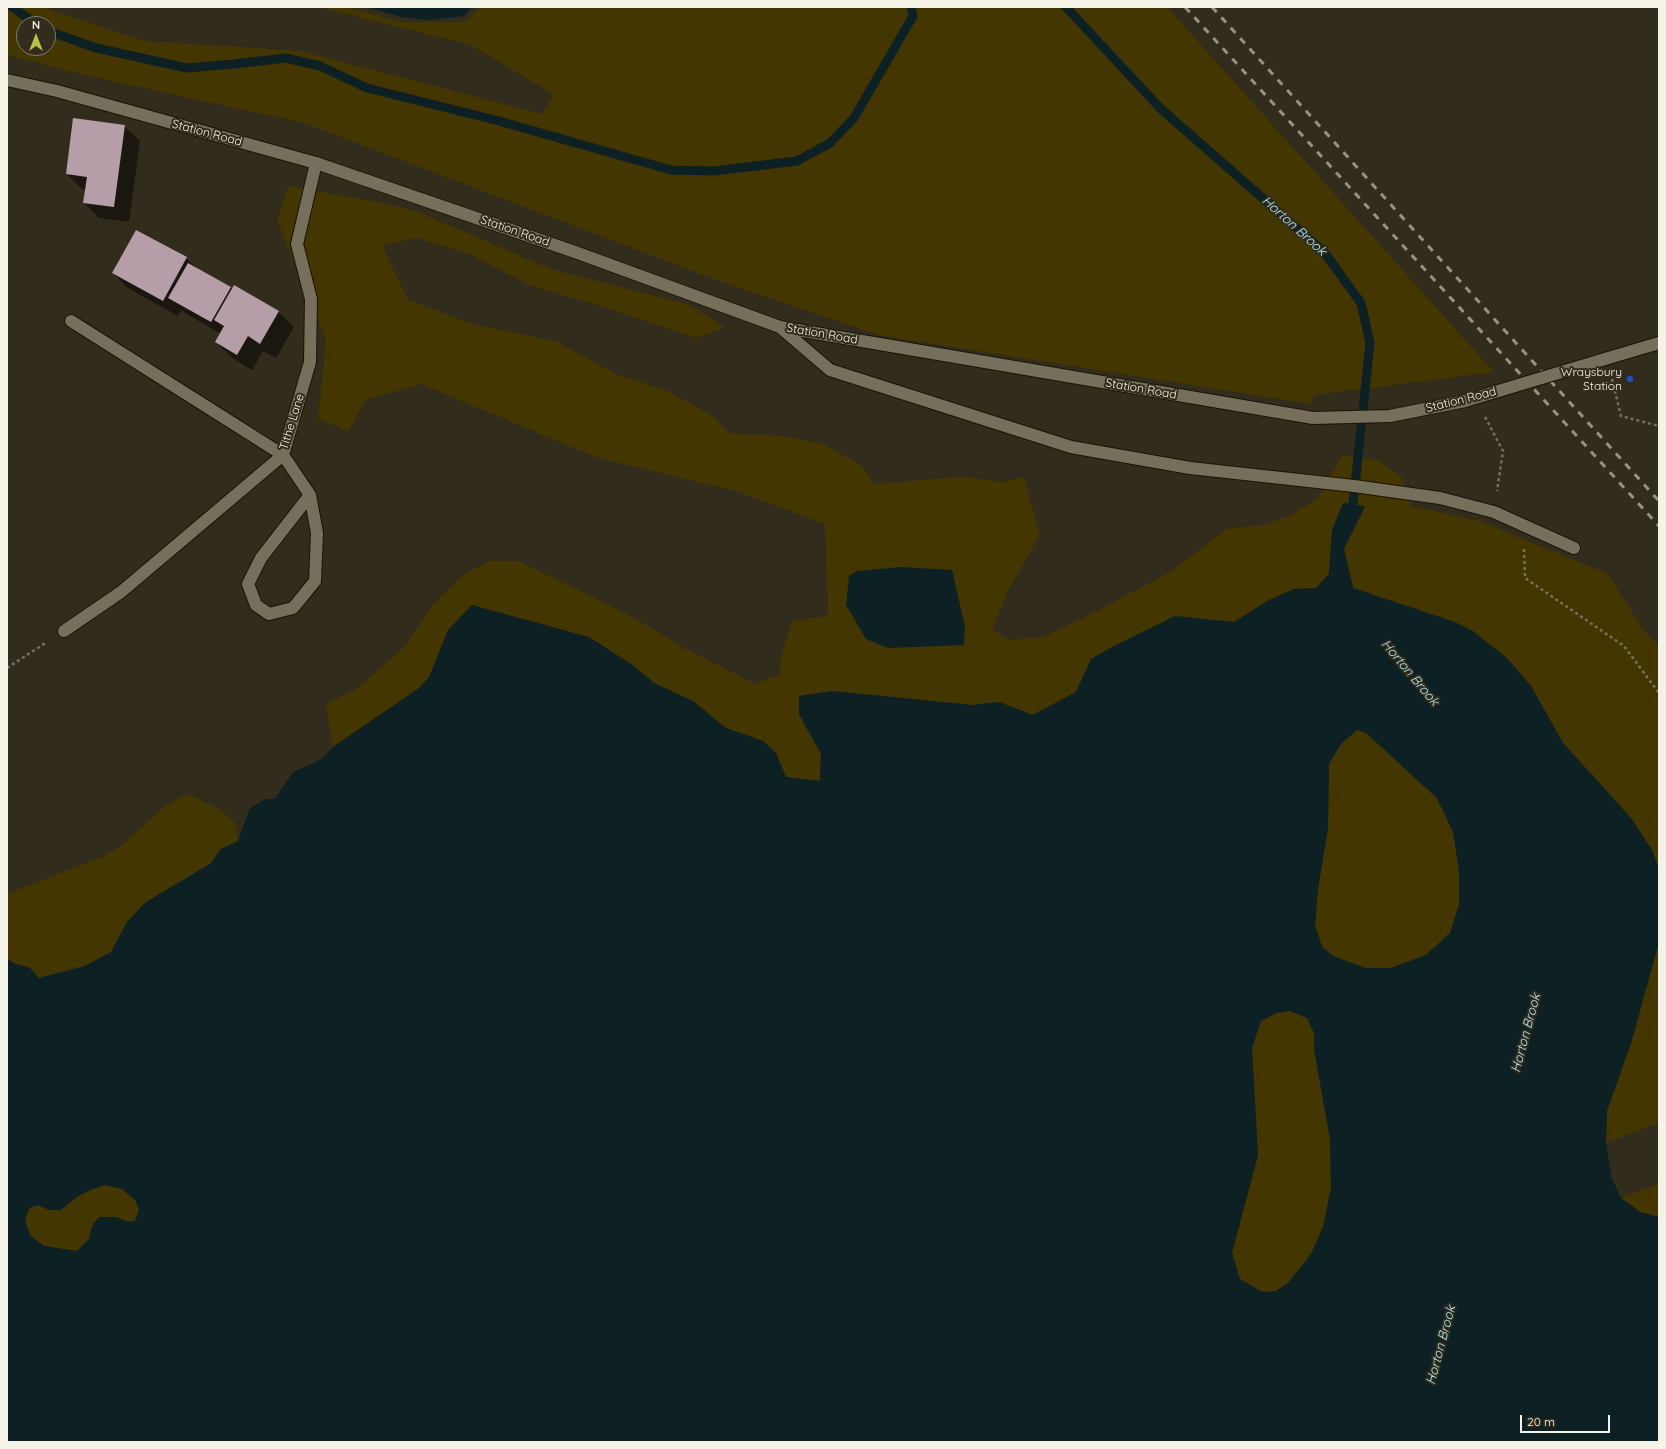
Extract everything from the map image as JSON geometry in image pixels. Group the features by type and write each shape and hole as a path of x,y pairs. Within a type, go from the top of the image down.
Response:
{"street":[{"name":"Station Road","path":"7,80 57,91 316,163 575,252 780,327 1313,418 1390,416 1465,401 1659,343"},
{"name":"Tithe Lane","path":"64,631 121,592 283,455 310,362 311,299 297,244 316,163"},
{"path":"71,321 283,455 310,495 316,533 315,581 293,608 269,614 256,605 248,584 261,558 310,495"},
{"path":"780,327 830,370 1071,447 1190,468 1354,486 1440,498 1494,512 1574,548"}],"path":[{"path":"1612,378 1621,416 1659,426"},
{"path":"1484,416 1503,451 1494,512"},
{"path":"1523,525 1526,578 1624,646 1659,693"},
{"path":"7,668 64,631"}],"shaded area":[{"path":"7,7 42,7 144,41 301,51 542,114 554,95 471,45 317,7 348,7 401,22 465,22 480,7 1167,7 1494,372 1314,395 1311,404 878,335 711,278 304,123 80,74 7,55"},
{"path":"288,186 414,210 551,269 690,305 725,327 697,338 613,310 529,285 469,254 417,238 382,245 408,300 476,325 556,341 616,374 666,390 713,416 729,433 782,436 824,444 861,465 874,484 961,477 1002,482 1024,477 1040,535 1009,589 992,629 1008,640 1044,637 1101,609 1170,572 1227,529 1265,525 1293,514 1318,498 1342,455 1377,460 1401,476 1411,506 1480,521 1608,574 1644,631 1659,646 1659,869 1652,850 1631,818 1563,743 1531,686 1455,622 1353,588 1344,549 1365,506 1343,503 1332,530 1329,574 1316,588 1294,589 1269,600 1234,622 1214,621 1125,641 1091,659 1076,692 1032,715 999,702 973,705 799,714 821,754 820,781 786,777 776,753 763,741 726,728 693,701 654,683 634,666 589,637 448,630 429,677 419,688 333,747 326,704 358,688 403,648 433,605 463,575 490,561 519,561 631,616 683,647 755,684 779,675 782,655 792,621 828,616 825,524 735,491 598,458 421,384 365,400 348,432 318,418 326,339 277,221"},
{"path":"1357,729 1366,733 1437,798 1453,832 1459,870 1459,905 1450,933 1426,955 1391,968 1365,968 1333,956 1322,947 1315,925 1318,889 1328,828 1329,764 1341,744"},
{"path":"188,794 220,809 235,823 238,841 221,849 210,864 146,902 127,922 111,952 85,966 38,978 30,968 13,963 7,958 7,894 104,856 124,844 166,805"},
{"path":"1659,942 1659,1123 1606,1143 1607,1111 1632,1040"},
{"path":"1290,1011 1307,1018 1314,1033 1314,1049 1330,1139 1331,1188 1323,1227 1311,1254 1288,1283 1276,1291 1265,1292 1260,1291 1240,1279 1232,1253 1258,1155 1252,1048 1261,1021 1276,1013"},
{"path":"1659,1183 1659,1217 1640,1212 1621,1198"},
{"path":"105,1185 122,1189 136,1200 139,1210 135,1221 128,1222 116,1217 92,1226 89,1239 77,1251 44,1246 30,1235 25,1221 29,1208 38,1205 49,1210 61,1210 77,1197 90,1190"}],"water":[{"path":"365,7 472,7 464,16 431,20 402,17"},
{"path":"1343,503 1365,506 1344,549 1353,588 1455,622 1473,631 1507,658 1531,686 1563,743 1631,818 1652,850 1659,869 1659,942 1632,1040 1607,1111 1606,1143 1612,1179 1621,1198 1640,1212 1659,1217 1659,1442 7,1442 7,958 13,963 30,968 39,978 85,966 111,952 127,922 146,902 210,864 221,849 238,841 250,808 266,799 275,799 293,772 322,759 333,747 419,688 429,677 448,630 472,605 589,637 634,666 654,683 693,701 726,728 763,741 776,753 786,777 820,781 821,754 799,714 799,696 832,691 973,705 999,702 1033,715 1076,692 1091,659 1175,616 1234,622 1269,600 1294,589 1316,588 1329,574 1332,530","holes":["1357,730 1366,733 1437,798 1453,832 1459,870 1459,905 1450,933 1426,955 1391,968 1365,968 1333,956 1322,947 1315,925 1318,889 1328,828 1329,764 1341,744","1290,1011 1307,1018 1314,1033 1314,1049 1330,1139 1331,1188 1323,1227 1311,1254 1288,1283 1276,1291 1265,1292 1260,1291 1240,1279 1232,1253 1258,1155 1252,1048 1261,1021 1276,1013","105,1185 122,1189 135,1200 139,1210 135,1221 128,1222 116,1217 99,1217 92,1226 89,1239 77,1251 44,1246 30,1235 25,1221 29,1208 38,1205 49,1210 61,1210 77,1197 90,1190"]},
{"path":"901,567 952,570 965,627 964,645 888,648 866,639 846,605 849,576 857,571"}],"building":[{"path":"73,118 125,125 114,207 83,203 87,177 66,174"},
{"path":"136,230 187,257 163,301 112,273"},
{"path":"188,263 231,287 211,322 168,298"},
{"path":"234,285 279,311 260,344 248,336 237,355 215,342 224,326 214,320"}],"waterway":[{"path":"12,7 25,16"},
{"path":"56,34 96,48 187,68 286,58 320,66 367,88 499,121 671,170 714,171 797,161 830,143 854,118 913,16 911,7"},
{"name":"Horton Brook","path":"1066,7 1160,108 1324,252 1361,303 1370,343 1353,504 1348,515"}],"railway":[{"path":"1185,7 1659,526"},
{"path":"1212,7 1659,501"}],"place":[{"name":"Wraysbury Station","path":"1630,379"}]}
